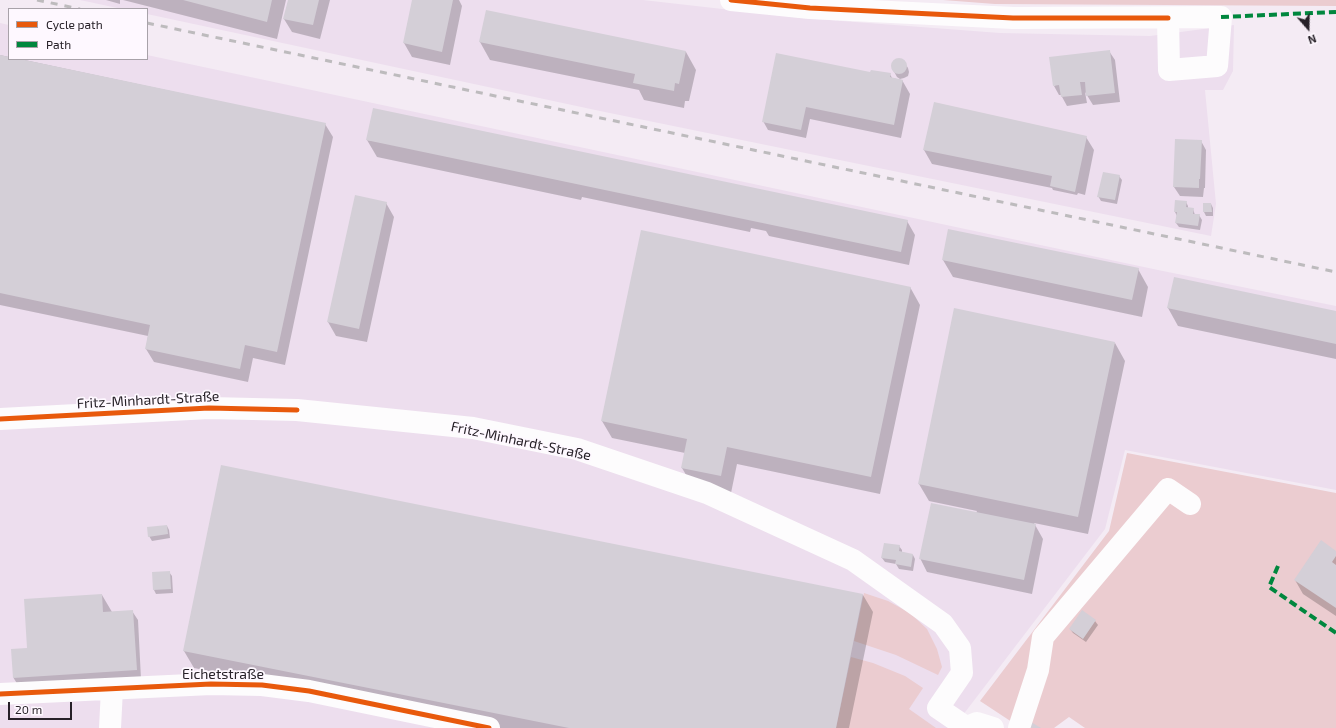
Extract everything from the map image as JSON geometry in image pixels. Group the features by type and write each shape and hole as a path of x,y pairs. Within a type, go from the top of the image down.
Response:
{"street":[{"path":"731,0 810,8 1005,17 1168,18"},
{"name":"Fritz-Minhardt-Straße","path":"0,419 209,408 297,410 473,428 577,449 707,493 853,560 943,624 960,648 962,673 938,708 966,727"},
{"path":"1018,728 1038,670 1043,637 1168,489 1190,504"},
{"name":"Eichetstraße","path":"0,694 211,684 262,685 309,691 489,728"},
{"path":"110,728 112,689"},
{"path":"966,727 977,723 993,728"}],"shaded area":[{"path":"80,0 643,0 802,18 1000,33 1150,36 1234,25 1233,71 1223,90 1205,90 1216,204 1211,236 600,111 148,14 148,8 117,8"},
{"path":"943,0 1336,0 1336,6 995,4"},
{"path":"0,23 8,25 8,60 148,60 148,55 1158,270 1336,306 1336,490 1125,450 1105,529 953,728 0,728"},
{"path":"1127,453 1336,493 1336,728 1085,728 1069,717 1054,728 1021,728 980,701 1109,531"},
{"path":"864,593 888,601 910,613 927,629 937,649 942,667 938,675 896,655 854,641"},
{"path":"851,657 873,663 905,676 923,688 909,709 936,728 836,728"}],"building":[{"path":"183,0 272,0 267,22"},
{"path":"288,0 319,0 313,25 283,19"},
{"path":"412,0 453,0 442,52 403,43"},
{"path":"486,10 686,51 679,84 675,83 674,91 633,83 635,74 479,42"},
{"path":"1110,50 1115,93 1086,96 1085,82 1080,82 1082,95 1061,97 1059,85 1053,86 1049,57"},
{"path":"776,53 870,72 871,70 891,73 890,77 903,80 894,125 806,107 801,130 762,122"},
{"path":"0,55 8,57 8,60 25,60 326,123 277,352 245,345 240,369 145,349 150,325 0,293"},
{"path":"896,58 902,58 907,63 905,72 902,74 896,74 891,69 891,63"},
{"path":"934,102 1087,136 1075,192 1050,186 1052,176 923,150"},
{"path":"373,108 908,220 901,252 366,140"},
{"path":"1175,139 1202,140 1199,188 1173,187"},
{"path":"1103,172 1120,175 1115,200 1097,197"},
{"path":"355,195 387,202 359,329 327,322"},
{"path":"1175,200 1187,201 1186,207 1194,208 1193,214 1200,214 1198,226 1175,223 1177,212 1174,212"},
{"path":"1203,203 1211,203 1212,212 1203,212"},
{"path":"948,229 1139,268 1132,300 942,260"},
{"path":"641,230 911,287 871,477 727,447 721,476 681,468 687,439 601,421"},
{"path":"1174,277 1336,311 1336,344 1167,308"},
{"path":"954,308 1115,342 1078,517 918,484"},
{"path":"221,465 863,594 836,728 569,728 183,651"},
{"path":"931,503 1036,524 1024,580 919,559"},
{"path":"167,525 168,534 148,537 147,527"},
{"path":"1321,540 1336,551 1336,556 1332,562 1336,565 1336,608 1294,580"},
{"path":"884,543 900,545 899,551 913,554 911,567 895,564 896,560 881,558"},
{"path":"170,571 171,589 153,590 152,572"},
{"path":"102,594 103,612 133,610 137,670 13,678 11,649 27,648 24,599"},
{"path":"1082,610 1096,620 1083,639 1069,629"},
{"path":"1031,722 1041,728 1027,728"}],"railway":[{"path":"37,0 75,8"},
{"path":"148,23 1336,272"}],"marked path":[{"path":"1221,17 1336,12"},
{"path":"1278,566 1269,587 1336,633"}],"cycle path":[{"path":"731,0 810,8 1013,18 1168,18"},
{"path":"0,419 209,408 297,410"},
{"path":"0,694 211,684 262,685 309,691 489,728"}]}
